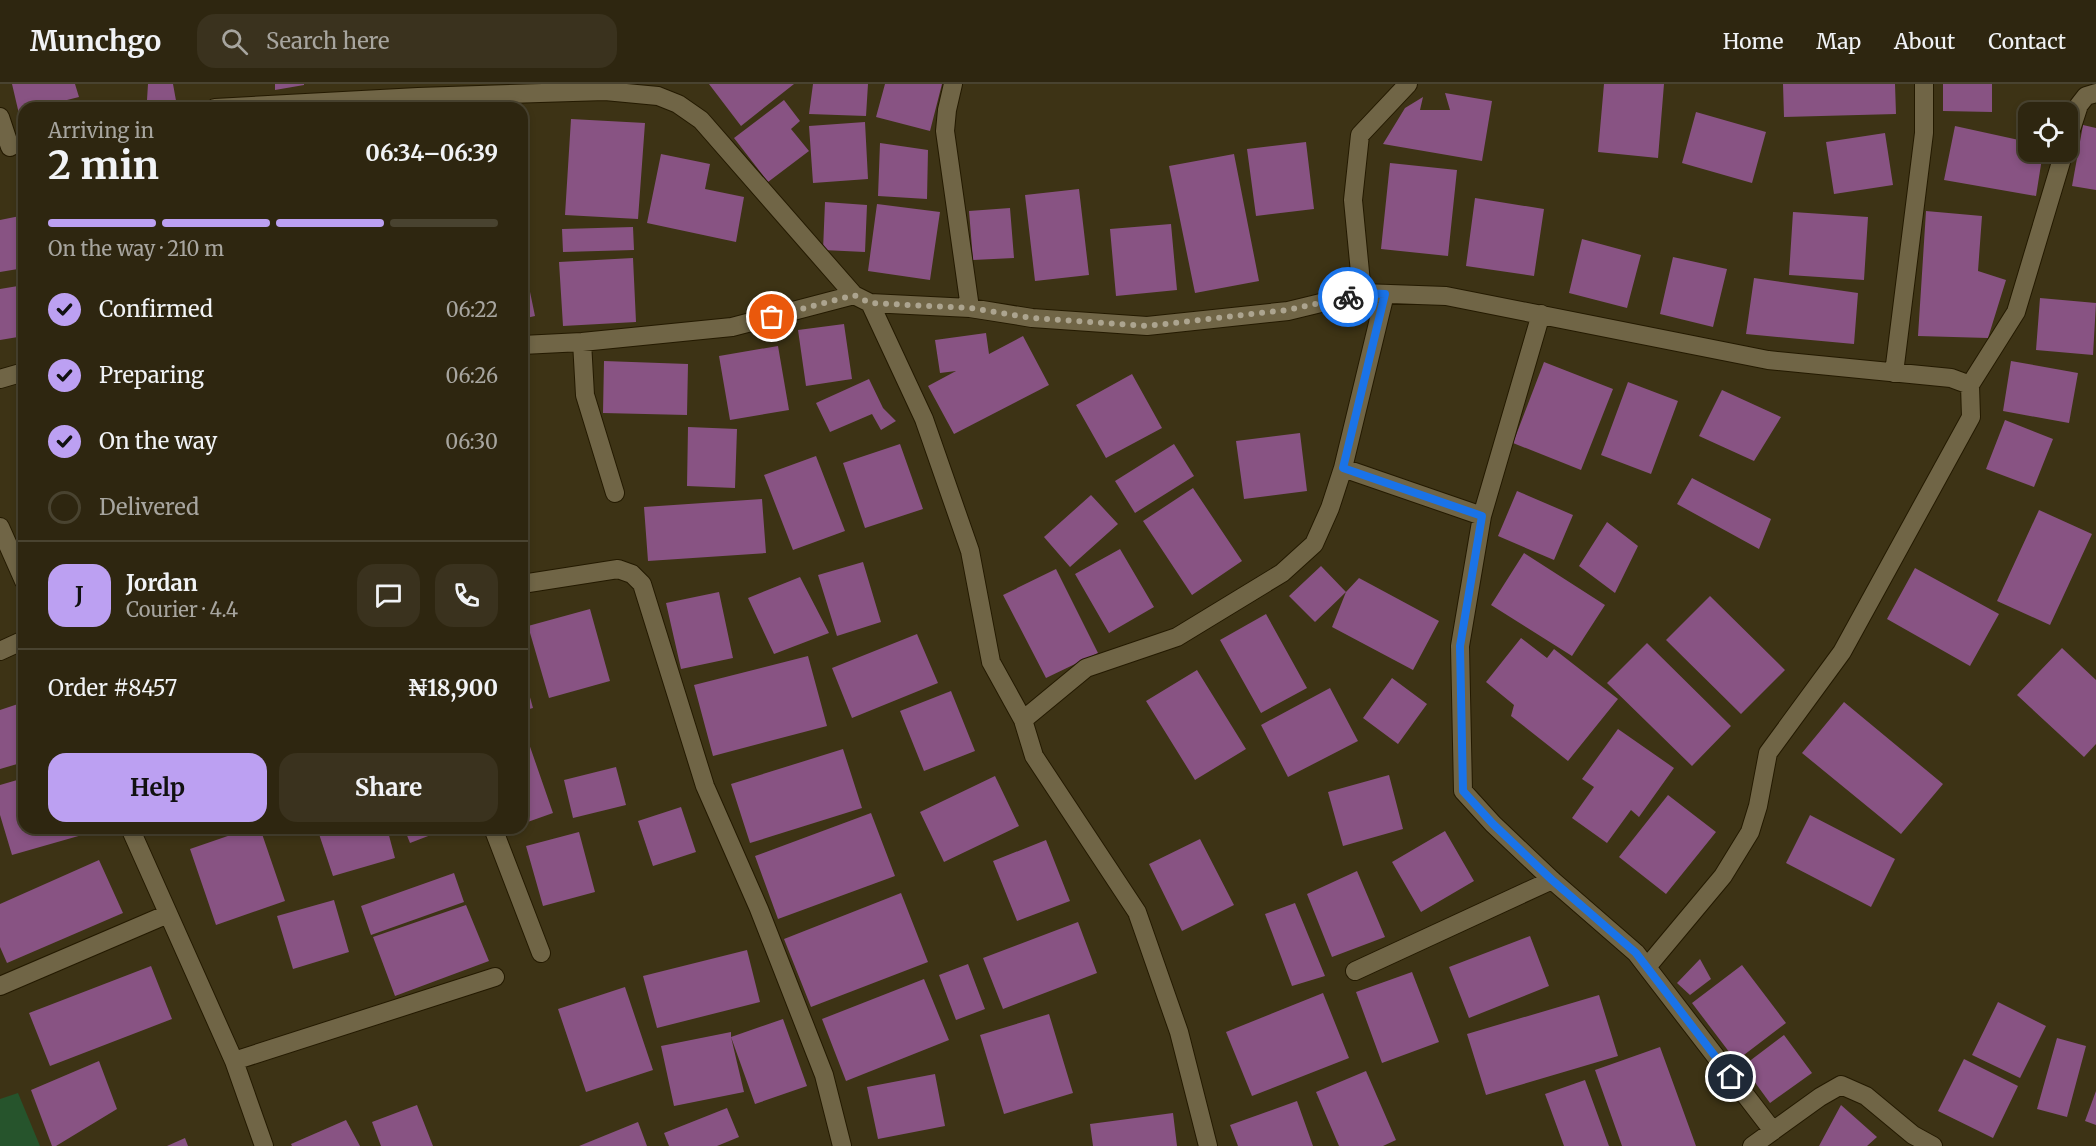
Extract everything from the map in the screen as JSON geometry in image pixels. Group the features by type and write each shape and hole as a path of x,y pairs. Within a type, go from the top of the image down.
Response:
{"street":[{"path":"953,84 945,131 970,308"},
{"path":"1362,293 1353,200 1360,135 1408,84"},
{"path":"1894,373 1924,133 1924,84"},
{"path":"288,102 423,91 659,90 701,120 862,299 924,419 970,551 991,662 1023,720 1034,756 1137,912 1179,1032 1208,1146"},
{"path":"2078,108 2086,96 2096,93"},
{"path":"0,117 11,147"},
{"path":"1647,967 1723,876 1750,832 1758,806 1768,753 1842,652 1971,417 1970,385 2016,312 2061,162"},
{"path":"528,345 582,342 732,327 862,299 970,308 1032,318 1147,326 1287,310 1362,293 1446,296 1768,360 1951,378 1970,385"},
{"path":"1023,720 1086,668 1177,637 1282,573 1314,544 1330,508 1343,468 1385,294"},
{"path":"1541,314 1482,516 1460,646 1463,791 1493,824 1552,880 1636,953 1773,1131"},
{"path":"582,342 585,395 615,493"},
{"path":"0,379 18,374"},
{"path":"1343,468 1482,516"},
{"path":"0,527 18,568"},
{"path":"528,583 618,569 632,574 642,585 705,786 759,909 824,1076 842,1146"},
{"path":"0,651 18,643"},
{"path":"133,834 234,1061 264,1146"},
{"path":"495,834 541,953"},
{"path":"1355,971 1552,880"},
{"path":"0,986 168,914"},
{"path":"234,1061 495,977"},
{"path":"1752,1146 1820,1097 1842,1085 1866,1096 1913,1135 1933,1146"}],"green space":[{"path":"18,1093 40,1146 0,1146 0,1099"}],"building":[{"path":"12,84 75,84 79,97 59,102 18,102 18,110"},
{"path":"148,84 173,84 176,102 138,102 147,100"},
{"path":"275,84 304,84 304,85 275,90"},
{"path":"709,84 794,84 741,126"},
{"path":"813,84 868,84 866,116 809,114"},
{"path":"885,84 942,84 930,131 876,117"},
{"path":"1604,84 1664,84 1658,158 1598,152"},
{"path":"1783,84 1895,84 1896,114 1784,117"},
{"path":"1943,84 1992,84 1992,112 1943,111"},
{"path":"1445,93 1492,101 1482,161 1383,144 1405,108 1423,97 1420,110 1450,110"},
{"path":"784,100 800,121 791,129 809,151 768,182 734,138"},
{"path":"1696,112 1766,132 1752,183 1682,163"},
{"path":"571,119 645,123 638,219 565,215"},
{"path":"865,122 868,179 813,183 809,126"},
{"path":"2083,125 2096,128 2096,190 2072,186"},
{"path":"1955,126 2018,140 2018,162 2041,162 2036,196 1944,180"},
{"path":"1885,133 1893,185 1834,194 1826,142"},
{"path":"1306,142 1314,209 1256,216 1247,149"},
{"path":"880,143 928,150 927,199 878,196"},
{"path":"661,154 710,164 705,189 744,197 736,242 647,223"},
{"path":"1234,154 1259,281 1195,293 1169,166"},
{"path":"1390,163 1457,170 1448,256 1381,249"},
{"path":"1079,189 1089,275 1035,281 1025,195"},
{"path":"1475,198 1544,209 1534,276 1466,266"},
{"path":"825,202 867,205 865,252 823,250"},
{"path":"877,204 940,212 930,280 868,271"},
{"path":"1010,208 1014,258 973,260 969,211"},
{"path":"1926,211 1982,216 1978,271 2006,280 1988,338 1918,336"},
{"path":"1793,212 1868,217 1864,280 1789,275"},
{"path":"18,216 18,269 0,272 0,220"},
{"path":"1171,224 1177,290 1116,296 1110,229"},
{"path":"633,227 634,250 563,252 562,229"},
{"path":"1582,239 1641,255 1627,308 1569,293"},
{"path":"1673,257 1727,269 1713,327 1660,314"},
{"path":"633,258 636,322 563,326 559,262"},
{"path":"1754,278 1858,293 1854,344 1746,334"},
{"path":"528,282 535,316 528,318"},
{"path":"18,286 18,337 0,340 0,289"},
{"path":"2040,298 2096,303 2093,355 2036,350"},
{"path":"844,324 852,379 806,386 798,330"},
{"path":"986,333 989,354 1023,336 1049,385 954,434 928,386 956,371 940,373 935,340"},
{"path":"778,346 789,410 730,420 719,356"},
{"path":"604,361 688,364 687,415 603,413"},
{"path":"2011,361 2078,373 2069,423 2003,411"},
{"path":"1544,362 1613,389 1581,470 1513,443"},
{"path":"1132,374 1162,428 1106,458 1076,405"},
{"path":"869,379 883,408 896,421 881,430 872,414 830,432 816,403"},
{"path":"1628,382 1678,401 1651,474 1601,455"},
{"path":"1722,390 1781,417 1754,461 1699,436"},
{"path":"2005,420 2053,439 2034,487 1986,469"},
{"path":"688,427 737,429 735,488 687,486"},
{"path":"1300,433 1307,491 1244,499 1236,441"},
{"path":"900,444 923,509 865,528 843,463"},
{"path":"1174,444 1194,476 1135,513 1115,481"},
{"path":"816,456 845,531 793,550 764,475"},
{"path":"1692,478 1771,519 1759,549 1677,504"},
{"path":"1193,488 1242,561 1192,595 1143,521"},
{"path":"1517,491 1573,515 1554,560 1498,536"},
{"path":"1091,495 1118,524 1070,567 1044,537"},
{"path":"762,499 766,553 648,561 644,507"},
{"path":"2039,510 2092,534 2050,625 1997,601"},
{"path":"1607,522 1638,546 1615,593 1579,566"},
{"path":"1120,549 1154,607 1109,633 1075,574"},
{"path":"1524,553 1605,605 1572,656 1491,605"},
{"path":"863,562 881,622 837,636 818,575"},
{"path":"1321,566 1346,592 1315,622 1289,596"},
{"path":"1915,568 1999,614 1970,666 1887,619"},
{"path":"1056,569 1098,653 1046,678 1003,595"},
{"path":"800,577 829,633 774,654 748,598"},
{"path":"1359,578 1439,621 1413,670 1332,627 1346,592"},
{"path":"719,592 733,658 681,669 666,603"},
{"path":"1710,596 1785,670 1741,714 1666,640"},
{"path":"590,609 610,681 549,698 528,626"},
{"path":"1266,614 1307,688 1261,713 1220,640"},
{"path":"917,634 938,683 852,718 832,668"},
{"path":"1521,638 1547,658 1554,649 1618,699 1568,761 1511,716 1514,705 1486,682"},
{"path":"1647,643 1731,726 1692,766 1607,683"},
{"path":"2062,648 2096,680 2096,744 2084,757 2017,695"},
{"path":"808,656 827,726 713,756 694,685"},
{"path":"1197,670 1246,749 1195,780 1146,701"},
{"path":"1392,678 1427,704 1398,744 1363,718"},
{"path":"1330,688 1358,741 1288,777 1261,725"},
{"path":"528,690 533,708 528,709"},
{"path":"951,691 975,751 924,771 900,711"},
{"path":"1844,702 1943,784 1901,834 1802,753"},
{"path":"18,704 18,764 0,769 0,710"},
{"path":"1618,729 1674,768 1639,817 1631,810 1607,843 1572,818 1594,787 1582,779"},
{"path":"528,741 553,813 528,822"},
{"path":"843,749 862,808 750,843 731,784"},
{"path":"616,767 626,805 573,818 564,780"},
{"path":"1389,775 1403,829 1343,846 1328,792"},
{"path":"995,776 1019,826 944,862 920,812"},
{"path":"18,780 18,834 82,835 12,855 0,815 0,785"},
{"path":"1668,795 1716,832 1666,894 1619,857"},
{"path":"681,807 696,852 653,866 638,821"},
{"path":"871,813 895,876 778,919 755,856"},
{"path":"1810,815 1895,859 1871,907 1786,863"},
{"path":"1445,831 1474,881 1421,912 1392,862"},
{"path":"579,832 595,892 543,906 526,846"},
{"path":"234,834 262,834 285,901 216,925 190,849"},
{"path":"319,834 389,834 395,858 333,876"},
{"path":"406,834 433,834 410,843"},
{"path":"1200,839 1234,905 1182,931 1149,864"},
{"path":"1046,840 1070,901 1017,921 993,861"},
{"path":"99,860 123,913 7,963 0,947 0,904"},
{"path":"1357,871 1385,937 1332,957 1307,894"},
{"path":"454,873 464,902 371,935 361,906"},
{"path":"901,893 928,962 811,1007 784,939"},
{"path":"334,900 349,952 293,969 277,916"},
{"path":"1295,903 1325,976 1292,986 1265,914"},
{"path":"466,905 489,961 395,996 373,937"},
{"path":"1078,922 1097,973 1003,1009 983,958"},
{"path":"1530,936 1549,986 1469,1018 1449,967"},
{"path":"747,950 760,1002 657,1028 643,976"},
{"path":"1700,959 1711,979 1690,995 1677,983"},
{"path":"968,964 985,1009 956,1020 939,975"},
{"path":"1742,965 1786,1023 1736,1061 1692,1003"},
{"path":"151,966 172,1019 50,1066 29,1013"},
{"path":"1412,972 1439,1042 1382,1063 1356,992"},
{"path":"924,979 949,1040 846,1081 822,1019"},
{"path":"625,987 653,1070 586,1092 558,1009"},
{"path":"1323,993 1349,1058 1252,1096 1226,1032"},
{"path":"1599,995 1618,1056 1486,1095 1467,1034"},
{"path":"1998,1002 2046,1026 2020,1078 1972,1055"},
{"path":"1049,1014 1073,1093 1004,1114 980,1035"},
{"path":"783,1019 807,1086 755,1104 731,1037"},
{"path":"731,1032 744,1092 674,1106 661,1046"},
{"path":"1784,1035 1812,1073 1770,1103 1743,1066"},
{"path":"2057,1038 2086,1046 2067,1117 2037,1109"},
{"path":"1660,1047 1696,1146 1622,1146 1595,1070"},
{"path":"1964,1059 2018,1086 1993,1138 1938,1111"},
{"path":"99,1061 117,1109 56,1146 52,1146 31,1090"},
{"path":"1366,1071 1396,1140 1383,1146 1339,1146 1316,1092"},
{"path":"935,1074 945,1126 878,1139 867,1087"},
{"path":"1585,1080 1609,1146 1564,1146 1545,1094"},
{"path":"2096,1091 2096,1125 2085,1121"},
{"path":"1297,1101 1313,1146 1238,1146 1230,1125"},
{"path":"417,1105 433,1146 381,1146 372,1122"},
{"path":"1841,1105 1877,1137 1867,1146 1819,1146"},
{"path":"727,1108 739,1137 717,1146 669,1146 664,1133"},
{"path":"1173,1113 1177,1146 1093,1146 1090,1124"},
{"path":"346,1120 360,1146 292,1146 291,1144"},
{"path":"638,1122 647,1146 579,1146"},
{"path":"185,1138 188,1146 167,1146"}],"way so far":[{"path":"772,317 854,295 870,303 970,308 1032,318 1147,326 1287,310 1348,297"}],"route":[{"path":"1348,297 1362,293 1385,294 1343,468 1482,516 1460,646 1463,791 1493,824 1552,880 1636,953 1731,1077"}]}
